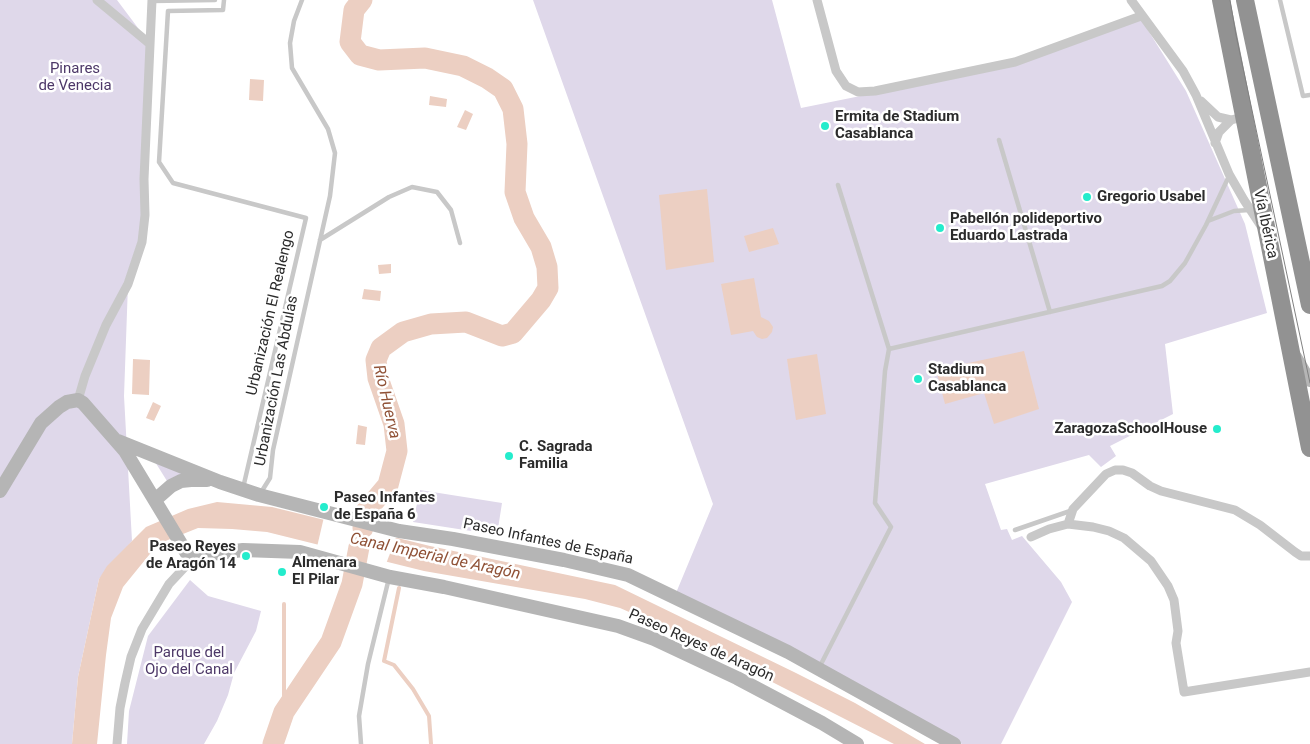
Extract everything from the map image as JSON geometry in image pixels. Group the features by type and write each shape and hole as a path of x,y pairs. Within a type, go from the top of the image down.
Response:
{"highway":[{"name":"Vía Ibérica","path":"1221,0 1237,118 1266,232 1306,408 1310,448"},
{"name":"Vía Ibérica","path":"1245,0 1310,305"}],"street":[{"path":"97,0 150,44"},
{"path":"816,0 836,71 846,86 858,92 876,92 1015,62 1141,16"},
{"path":"1131,0 1141,16 1172,54 1196,95 1229,174 1250,210 1266,232"},
{"path":"0,491 41,423 67,402 78,400 85,376 106,325 128,284 142,242 145,215 144,179 152,1"},
{"path":"1196,95 1214,114 1224,119 1237,118"},
{"path":"1215,143 1222,128 1237,118"},
{"path":"1291,347 1310,380"},
{"name":"Paseo Infantes de España","path":"78,400 83,403 126,452 192,562"},
{"name":"Paseo Infantes de España","path":"117,441 220,482 259,495 398,531 453,539 564,560 628,575 700,608 819,668 954,744"},
{"path":"1068,524 1073,510 1106,474 1115,470 1123,470 1132,473 1150,486 1161,491 1235,510 1260,525 1295,552 1302,556 1310,556"},
{"name":"Paseo Infantes de España","path":"158,505 172,486 181,482 200,479 220,482"},
{"path":"1031,537 1049,528 1068,524 1093,527 1124,538 1151,561 1160,573 1174,600 1178,631 1176,644 1184,692 1310,672"},
{"name":"Paseo Reyes de Aragón","path":"117,744 120,708 131,657 142,629 169,584 192,562 212,554 243,550 288,550 388,575 618,626 654,639 736,678 857,744"}],"lane":[{"path":"152,1 215,0"},
{"name":"Urbanización El Realengo","path":"224,0 223,10 168,11 159,162 173,183 306,218 243,490"},
{"name":"Urbanización Las Abdulas","path":"259,495 270,478 273,450 330,196 335,153 328,129 292,68 290,43 294,21 302,0"},
{"path":"1280,0 1303,96 1310,95"},
{"path":"999,140 1050,312"},
{"path":"889,349 1162,286 1170,281 1185,263 1208,222 1229,174"},
{"path":"819,668 891,527 875,503 884,371 889,349 838,185"},
{"path":"320,240 388,198 412,187 437,192 451,210 460,243"},
{"path":"1208,222 1234,211 1250,210"},
{"path":"1015,530 1073,510"},
{"path":"361,744 359,716 388,575"}],"green space":[{"name":"Pinares de Venecia","path":"0,0 117,0 150,44 145,215 128,284 124,396 132,541 99,579 78,677 72,744 0,744"},
{"name":"Stadium Casablanca","path":"533,0 772,0 801,108 1014,65 1141,19 1186,91 1245,224 1267,313 1165,344 1173,414 1110,446 1116,456 1101,467 1089,455 985,484 1001,530 1007,529 1012,540 1022,536 1061,582 1072,602 1001,744 962,744 676,593 713,504"},
{"path":"152,457 189,473 167,481"},
{"path":"420,490 502,503 497,535 413,522"},
{"name":"Parque del Ojo del Canal","path":"190,580 208,596 261,611 256,631 234,673 228,695 217,721 204,744 127,744 129,711 148,636"}],"water":[{"path":"250,79 264,80 263,101 249,100"},
{"path":"430,96 447,99 446,107 429,105"},
{"path":"465,110 473,114 466,130 457,127"},
{"path":"707,189 714,262 666,270 659,195"},
{"path":"773,228 779,244 749,252 744,236"},
{"path":"391,264 391,273 379,274 378,265"},
{"path":"754,278 761,317 769,321 773,327 772,332 767,338 762,339 757,337 753,331 731,335 721,284"},
{"path":"364,289 381,291 380,301 362,299"},
{"path":"1024,351 1039,409 994,424 984,393 945,404 936,370"},
{"path":"817,354 826,414 796,420 787,359"},
{"path":"133,359 150,360 149,395 132,394"},
{"path":"153,402 161,406 154,421 146,418"},
{"path":"358,425 367,427 365,445 356,444"},
{"name":"Canal Imperial de Aragón","path":"217,502 272,507 430,546 615,585 855,703 925,744 894,744 670,630 620,608 585,599 424,571 267,532 198,528 158,544 123,587 111,618 97,744 72,744 78,677 99,579 107,566 146,527 188,509"}],"pier":[{"path":"324,517 397,535 386,564 317,547"}],"waterway":[{"name":"Río Huerva","path":"362,0 354,10 350,42 360,55 379,60 425,58 463,66 487,78 503,89 513,109 517,144 515,192 524,218 541,247 547,267 548,288 541,300 513,333 502,336 466,322 431,324 403,332 381,348 376,360 378,378 394,424 397,451 388,485 366,511 363,528"},
{"name":"Río Huerva","path":"273,744 284,712 331,642 352,584 359,547"},
{"path":"399,588 384,661 394,665 413,689 429,716 431,744"},
{"path":"284,604 284,712"}],"tram line":[{"path":"1230,0 1310,383"}],"place":[{"name":"Ermita de Stadium Casablanca","path":"825,126"},
{"name":"Gregorio Usabel","path":"1087,197"},
{"name":"Pabellón polideportivo Eduardo Lastrada","path":"940,228"},
{"name":"Stadium Casablanca","path":"918,379"},
{"name":"ZaragozaSchoolHouse","path":"1217,429"},
{"name":"C. Sagrada Familia","path":"509,456"},
{"name":"Paseo Infantes de España 6","path":"324,507"},
{"name":"Paseo Reyes de Aragón 14","path":"246,556"},
{"name":"Almenara El Pilar","path":"282,572"}]}
